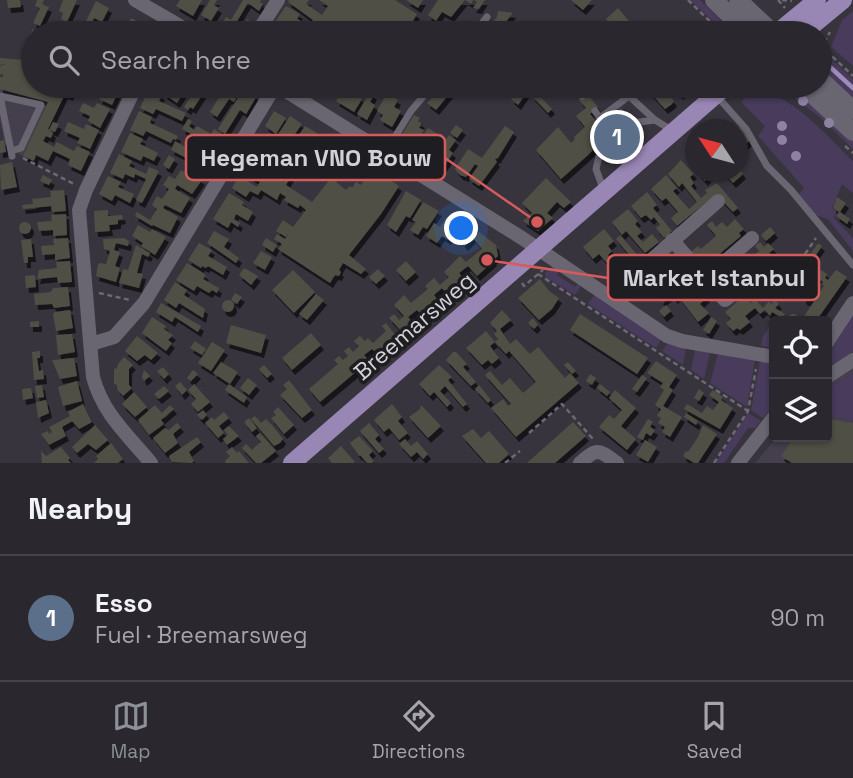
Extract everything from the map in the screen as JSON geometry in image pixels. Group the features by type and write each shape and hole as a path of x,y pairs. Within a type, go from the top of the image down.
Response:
{"main road":[{"path":"714,0 736,21"},
{"path":"738,0 762,21"},
{"path":"790,21 817,0"},
{"path":"818,21 843,0"},
{"path":"832,90 853,110"},
{"name":"Breemarsweg","path":"292,463 711,98"},
{"path":"816,98 853,132"}],"street":[{"path":"135,0 160,21"},
{"path":"265,21 278,0"},
{"path":"130,98 79,210 93,377 102,404 151,463"},
{"path":"91,344 114,337 144,303 270,98"},
{"path":"296,98 522,238 667,336 769,356"},
{"path":"618,303 641,269 718,201"},
{"path":"706,278 752,238"},
{"path":"672,240 725,300 751,279 733,256"},
{"path":"832,334 853,303"},
{"path":"832,374 853,360"},
{"path":"746,461 769,425"},
{"path":"580,463 595,452 601,452 617,463"}],"lane":[{"path":"0,96 41,106 21,148 12,153 4,134 0,96"},
{"path":"385,153 422,98"},
{"path":"595,111 600,118 626,98"},
{"path":"631,98 655,120 673,131"},
{"path":"729,98 767,166 791,190 853,265"},
{"path":"632,123 655,120"},
{"path":"601,148 596,169 605,191"}],"path":[{"path":"688,0 710,21"},
{"path":"832,56 853,76"},
{"path":"12,153 86,190"},
{"path":"766,295 788,279 822,230"},
{"path":"538,274 748,411"},
{"path":"86,289 144,303"},
{"path":"714,463 748,411 759,354"},
{"path":"529,433 562,404 596,443 595,452"},
{"path":"505,463 520,451"}],"shaded area":[{"path":"690,0 700,0 722,21 713,21"},
{"path":"853,11 852,65 832,48 842,20"},
{"path":"832,60 853,79 853,105 832,85"},
{"path":"0,89 21,95 21,98 48,102 23,156 17,153 7,155 0,120"},
{"path":"745,98 784,100 822,130 853,161 853,193 842,184 832,208 837,212 834,218 853,238 853,251 828,219 815,215 798,195 804,188 758,136 765,126 741,102"},
{"path":"794,98 807,98 853,139 853,149 822,119"},
{"path":"553,266 560,271 557,275 575,287 579,283 581,286 575,295 546,277 545,273"},
{"path":"595,294 661,339 656,348 588,304"},
{"path":"853,312 853,352 832,365 832,343"},
{"path":"769,327 769,347 761,346 763,336"},
{"path":"668,343 686,348 683,365 662,351"},
{"path":"853,344 853,463 755,463 773,442 832,442 832,367"},
{"path":"695,349 710,353 704,379 691,370"},
{"path":"718,353 755,360 747,407 710,383"},
{"path":"760,360 769,362 769,411 763,418 751,410"},
{"path":"853,373 853,421 832,416 832,386"},
{"path":"748,413 761,421 755,428 748,428 724,463 716,463"}],"building":[{"path":"7,0 20,0 21,7 8,8"},
{"path":"37,0 44,0 42,4 49,7 42,21 34,21 40,8 35,6"},
{"path":"63,0 77,0 67,21 61,19 63,13 59,11"},
{"path":"180,0 202,0 193,16 176,6"},
{"path":"210,0 217,0 214,5 219,8 211,21 201,15"},
{"path":"243,0 261,0 263,4 259,11 248,3 237,21 224,21 226,17 231,20"},
{"path":"309,0 306,4 322,15 328,6 319,0 395,0 417,14 413,21 312,21 288,2"},
{"path":"406,0 423,0 418,8"},
{"path":"438,0 465,0 451,17 442,12 436,21 428,15"},
{"path":"474,0 485,0 479,9 473,8 477,2"},
{"path":"571,0 592,0 583,10"},
{"path":"96,1 109,8 102,21 94,18 93,21 86,21"},
{"path":"286,6 300,14 297,19 301,21 275,21"},
{"path":"618,8 629,21 608,21 606,19"},
{"path":"498,11 513,13 507,21 494,21"},
{"path":"0,58 21,60 21,95 0,89 0,77 3,77 3,74 0,75 0,66 6,64 0,65"},
{"path":"33,98 63,98 48,129 53,133 51,138 46,136 43,141 54,147 57,142 74,151 77,146 90,152 81,171 68,165 70,159 53,151 48,161 36,155 34,161 23,156 48,102"},
{"path":"99,98 115,98 112,105"},
{"path":"145,98 160,98 159,101 186,113 182,121 156,109 153,114 140,108"},
{"path":"190,98 200,98 193,109 184,107"},
{"path":"219,98 236,98 234,102 229,99 217,117 210,112"},
{"path":"238,98 255,98 246,114 240,110 225,134 218,129"},
{"path":"338,98 362,99 354,112 336,101"},
{"path":"366,98 372,98 370,102 375,105 367,120 357,114"},
{"path":"384,98 395,98 398,100 394,107 401,111 392,127 380,120 383,115 377,111"},
{"path":"432,98 446,98 436,110 427,103"},
{"path":"512,98 523,98 518,105"},
{"path":"534,98 542,98 552,109 548,113"},
{"path":"590,98 598,107 590,114 598,123 597,126 621,108 640,133 609,158 596,142 596,147 561,179 536,150 558,127 571,143 575,139 585,127 576,116 586,108 579,100"},
{"path":"655,98 671,98 674,101 665,109"},
{"path":"83,103 94,108 97,103 110,109 100,128 88,121 90,116 79,111"},
{"path":"139,111 152,117 150,123 178,136 176,140 173,139 171,143 146,131 143,136 130,130"},
{"path":"274,111 286,118 276,134 265,126"},
{"path":"414,115 420,118 418,121 422,123 419,128 424,130 422,133 428,128 444,138 430,159 399,139"},
{"path":"290,116 302,124 290,141 285,138 271,161 264,156"},
{"path":"188,119 192,121 189,126 194,130 197,126 211,134 214,129 226,137 216,154 203,147 206,142 182,129"},
{"path":"53,122 59,124 55,132 49,130"},
{"path":"68,122 84,129 86,124 99,130 90,149 77,143 80,138 64,131"},
{"path":"456,125 463,130 457,138 450,133"},
{"path":"305,126 317,133 308,146 301,142 297,148 292,145"},
{"path":"505,126 514,132 479,186 469,179 478,166 475,164 466,177 460,175 455,169 468,149 482,158"},
{"path":"130,133 143,139 140,144 158,153 154,161 143,156 141,161 121,152"},
{"path":"449,135 456,140 449,150 453,153 443,168 432,160"},
{"path":"4,140 6,152 0,153 0,141"},
{"path":"175,141 198,154 201,149 214,157 208,171 203,175 191,167 194,162 171,150"},
{"path":"119,154 132,161 129,166 146,174 149,167 159,171 142,203 136,200 146,179 135,174 134,178 125,174 123,179 110,173"},
{"path":"169,155 175,159 169,169 163,165"},
{"path":"681,160 685,164 685,182 693,182 691,186 701,198 707,193 705,190 717,183 738,208 733,212 716,194 677,226 671,218 678,212 666,198 662,201 651,189 666,175 677,188 673,191 689,209 697,202 682,183 679,187 668,174"},
{"path":"12,162 17,187 1,190 0,165"},
{"path":"281,163 294,171 286,185 312,202 331,178 346,190 350,186 352,188 356,182 361,185 366,177 370,180 376,171 399,186 349,255 366,269 361,274 343,263 339,276 335,275 330,283 278,249 282,244 274,239 277,234 285,239 291,230 286,237 276,231 283,220 293,227 306,210 284,200 286,197 280,193 277,200 261,190 258,195 250,191 246,197 232,188 239,176 257,187 260,182 251,177 254,171 269,181"},
{"path":"187,169 202,180 192,194 177,185 175,189 190,198 181,213 165,205 163,208 178,217 170,233 135,216 137,212 150,220 157,209 152,205 157,196 162,199 169,189 163,185 169,176 175,179 181,170 185,172"},
{"path":"43,175 52,180 49,185 40,181"},
{"path":"108,176 121,182 118,187 134,194 130,203 115,195 112,201 99,194"},
{"path":"546,178 571,202 564,208 557,202 547,213 553,218 538,231 523,221 532,213 522,203"},
{"path":"64,190 66,211 52,212 51,206 23,209 22,205 33,204 32,199 51,197 50,191"},
{"path":"406,191 421,200 410,218 406,216 396,232 387,225"},
{"path":"647,192 657,205 653,208 672,231 664,238 656,228 660,225 654,217 651,220 646,215 641,218 631,206"},
{"path":"229,193 244,202 242,205 253,212 248,221 236,214 234,219 240,223 238,227 231,222 228,228 213,219"},
{"path":"837,197 846,203 840,212 850,219 847,224 836,216 839,212 833,208"},
{"path":"423,202 439,211 427,229 423,227 418,235 410,230 416,222 412,220"},
{"path":"628,209 638,221 635,224 642,232 637,236 643,242 652,234 659,242 645,253 626,231 622,235 612,222"},
{"path":"108,210 108,216 122,215 123,219 118,220 118,224 109,225 110,231 95,232 94,211"},
{"path":"66,214 67,235 53,236 53,230 39,231 37,222 52,221 51,215"},
{"path":"447,217 459,224 448,240 442,236 437,243 426,236 434,223 440,227"},
{"path":"735,219 744,229 739,233 741,236 711,261 705,254 701,258 698,255 695,258 691,252 698,246 701,249 716,236 707,225 712,221 716,227 722,222 727,227"},
{"path":"25,222 31,228 25,234 19,228"},
{"path":"138,225 166,237 155,255 132,236"},
{"path":"770,227 775,233 766,241 761,235"},
{"path":"604,229 614,241 608,246 612,251 608,255 624,272 614,281 609,275 614,271 599,254 593,259 583,247"},
{"path":"214,231 229,239 224,247 239,258 236,263 207,243"},
{"path":"479,232 496,245 498,256 477,276 468,266 459,273 468,284 451,298 442,288 434,295 442,306 426,320 417,310 408,317 416,327 406,336 389,318 394,314 399,320 404,316 394,305 404,295 411,303 428,289 425,286 434,278 440,285 449,277 444,272 460,256 466,262 482,249 473,238 465,246 461,241 470,233 475,237"},
{"path":"620,235 640,258 635,262 616,239"},
{"path":"68,238 70,258 55,260 55,254 42,255 41,246 54,245 53,239"},
{"path":"124,238 129,241 128,246 116,243 114,250 120,252 115,266 120,268 116,282 96,276 98,265 106,264 110,251 104,249 103,239"},
{"path":"266,238 277,245 273,252 262,245"},
{"path":"31,239 33,257 28,257 28,263 24,263 21,240"},
{"path":"760,242 764,247 768,243 774,249 769,253 784,271 779,275 775,271 768,277 751,257 759,251 755,246"},
{"path":"199,243 212,250 208,256 227,267 223,275 208,266 201,268 188,260"},
{"path":"818,243 822,246 808,266 812,269 805,280 797,274"},
{"path":"136,245 150,253 148,257 142,254 137,273 143,274 139,288 119,283 123,269 128,270"},
{"path":"261,251 272,257 265,270 253,263"},
{"path":"664,259 684,283 690,278 707,297 700,304 709,313 698,322 678,296 675,299 671,295 662,302 660,299 669,289 664,284 660,287 647,273"},
{"path":"70,261 72,282 58,283 57,277 37,279 39,270 57,268 56,262"},
{"path":"406,261 416,272 406,281 396,270"},
{"path":"187,263 206,275 203,279 219,288 217,293 212,290 209,293 197,286 194,291 176,280"},
{"path":"244,268 258,276 251,285 239,275"},
{"path":"378,269 385,276 376,284 369,277"},
{"path":"293,270 315,292 294,313 272,290"},
{"path":"821,270 827,274 825,278 828,280 836,270 847,277 820,316 804,316 824,286 817,277"},
{"path":"35,275 36,287 26,288 25,276"},
{"path":"540,279 549,291 559,298 552,309 539,320 518,298"},
{"path":"175,282 187,290 184,295 205,309 203,318 179,303 176,308 164,300"},
{"path":"68,287 70,306 54,308 52,304 35,305 34,294"},
{"path":"235,293 242,297 237,304 231,300"},
{"path":"807,293 811,297 807,301 803,297"},
{"path":"316,294 324,300 307,320 299,314"},
{"path":"744,296 751,303 755,299 763,308 769,301 771,304 775,300 779,304 775,308 785,314 779,316 772,312 770,316 765,310 760,314 755,308 745,316 750,322 740,330 737,328 733,331 726,323 731,319 725,312"},
{"path":"228,300 234,306 228,312 222,306"},
{"path":"161,303 201,326 198,332 175,317 172,322 156,312"},
{"path":"666,305 671,311 664,317 659,311"},
{"path":"70,310 73,328 56,331 53,314"},
{"path":"502,310 511,320 500,329 510,344 516,339 530,354 538,347 565,378 570,373 579,383 516,437 491,408 503,399 508,406 511,404 485,375 490,371 502,385 510,378 523,393 536,382 509,351 506,354 495,342 498,339 494,334 497,331 490,323"},
{"path":"580,314 648,358 637,374 570,330"},
{"path":"152,317 166,326 164,329 173,335 168,340 172,343 166,351 142,333"},
{"path":"711,317 717,321 709,334 703,330"},
{"path":"533,318 538,325 534,329 528,323"},
{"path":"39,321 39,327 30,327 30,322"},
{"path":"386,323 400,341 396,346 381,357 372,349 364,355 369,361 320,402 309,389 338,364 334,360 339,356 343,360 348,356 344,351 349,347 353,352 359,346 354,341 360,336 373,343 386,331 382,326"},
{"path":"231,325 266,335 261,353 226,343"},
{"path":"486,331 495,342 490,346 499,358 492,364 488,360 482,365 466,348"},
{"path":"311,333 321,345 292,370 282,358"},
{"path":"72,334 75,352 58,355 56,335"},
{"path":"137,336 158,353 151,360 145,355 137,361 125,351"},
{"path":"195,341 206,349 202,355 190,348"},
{"path":"212,342 225,350 211,371 198,363"},
{"path":"40,351 40,358 37,358 39,371 43,370 44,379 34,380 32,352"},
{"path":"453,352 467,364 463,367 476,382 471,386 446,360"},
{"path":"124,357 133,365 129,369 129,385 132,388 123,396 114,384 114,369"},
{"path":"74,358 77,376 60,379 52,360"},
{"path":"656,361 677,375 669,387 673,390 663,406 682,417 670,437 662,432 665,427 658,423 661,418 657,416 661,409 655,405 664,390 660,387 663,383 647,373"},
{"path":"221,362 238,372 230,384 213,373"},
{"path":"568,362 576,371 572,374 564,365"},
{"path":"264,365 272,374 267,378 259,369"},
{"path":"439,365 452,377 448,380 467,404 463,407 445,386 440,391 451,403 447,407 434,392 430,396 419,384"},
{"path":"163,367 169,374 164,379 157,371"},
{"path":"144,370 150,376 144,381 142,377"},
{"path":"193,370 198,374 191,381 187,378"},
{"path":"590,374 596,378 592,385 586,381"},
{"path":"642,375 647,378 637,392 632,389"},
{"path":"248,378 257,385 249,395 240,388"},
{"path":"289,380 312,410 302,418 280,395 287,389 283,385"},
{"path":"77,381 82,401 63,406 58,387"},
{"path":"180,382 187,390 182,395 175,386"},
{"path":"194,384 210,402 198,412 191,404 196,399 188,390"},
{"path":"229,384 247,397 244,403 225,390"},
{"path":"600,384 610,392 607,396 597,388"},
{"path":"42,385 44,397 37,398 35,386"},
{"path":"479,385 491,400 488,403 475,389"},
{"path":"164,386 169,391 159,399 154,394"},
{"path":"31,388 33,398 23,400 22,389"},
{"path":"699,389 704,393 699,401 694,398"},
{"path":"615,390 636,408 621,426 636,439 627,450 599,427 609,415 614,419 622,410 609,398"},
{"path":"713,390 733,408 720,429 684,409 687,404 702,413 707,406 713,410 719,402 709,395"},
{"path":"134,392 147,407 135,417 122,404"},
{"path":"46,400 49,413 38,418 36,402"},
{"path":"83,404 92,422 79,429 72,421 62,427 66,436 49,445 41,434 52,432 49,427 70,416 68,412"},
{"path":"392,404 402,417 398,421 408,433 399,440 389,428 384,432 374,420"},
{"path":"155,405 162,413 170,405 174,409 161,420 164,424 149,435 138,420"},
{"path":"421,405 441,426 428,438 409,417 420,409"},
{"path":"278,407 294,425 284,434 271,418 276,415 273,412"},
{"path":"203,410 207,415 202,420 197,415"},
{"path":"224,412 229,418 219,426 224,433 218,438 205,423"},
{"path":"686,413 698,421 696,425 684,417"},
{"path":"255,416 261,423 266,419 272,425 283,439 280,443 274,446 251,419"},
{"path":"249,418 257,428 252,432 244,422"},
{"path":"648,419 653,422 650,427 655,430 651,436 646,433 643,440 637,437"},
{"path":"832,420 853,423 853,463 792,463 781,456 791,442 832,442"},
{"path":"573,422 586,436 555,463 527,463"},
{"path":"177,423 181,427 173,434 178,443 165,453 153,438 165,428 169,430"},
{"path":"369,423 379,435 375,439 384,449 379,453 360,431"},
{"path":"95,425 108,440 96,450 88,444 77,453 72,447"},
{"path":"703,425 717,434 698,463 694,463 683,456 698,437"},
{"path":"229,426 239,436 227,445 223,439 228,435 224,430"},
{"path":"473,429 481,438 489,431 509,454 499,463 486,463 462,436"},
{"path":"260,433 276,451 261,463 256,463 242,448 246,444 252,450 261,442 256,436"},
{"path":"359,436 373,451 369,455 374,461 372,463 367,463 359,456 350,443"},
{"path":"197,437 201,442 189,452 194,461 192,463 172,462 169,456"},
{"path":"405,439 411,446 417,441 428,454 423,459 417,452 411,457 399,444"},
{"path":"645,440 657,447 648,462 636,455"},
{"path":"111,443 123,459 118,463 94,463 98,459 96,456"},
{"path":"341,446 355,462 332,463 328,458"},
{"path":"61,447 71,463 42,463 41,451 46,456"},
{"path":"232,447 249,463 226,463 230,456 226,452"}],"waterway":[{"path":"832,69 853,88"}],"place":[{"name":"Esso","path":"617,137"},
{"name":"Hegeman VNO Bouw","path":"537,222"},
{"name":"Market Istanbul","path":"487,260"}]}
